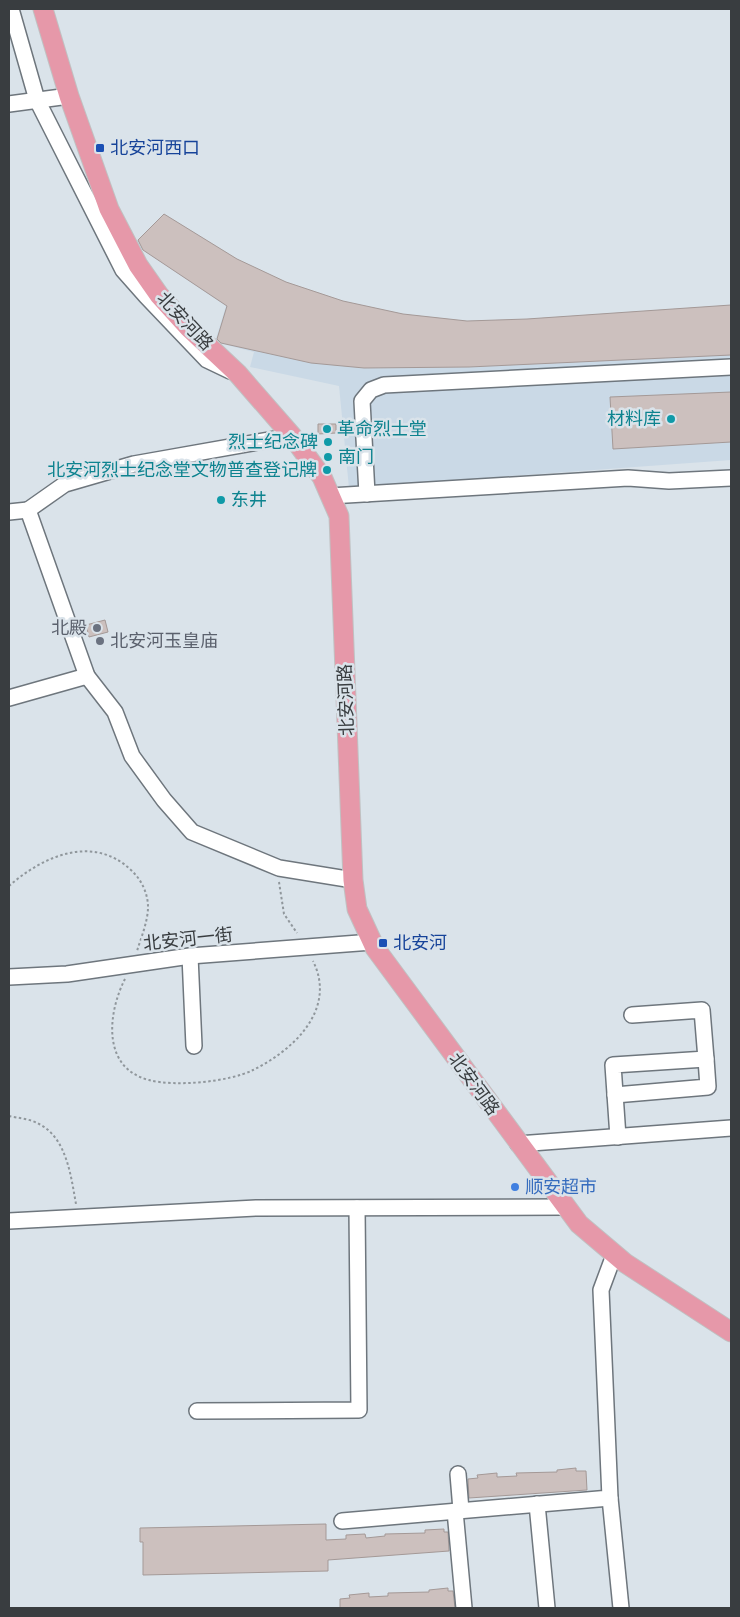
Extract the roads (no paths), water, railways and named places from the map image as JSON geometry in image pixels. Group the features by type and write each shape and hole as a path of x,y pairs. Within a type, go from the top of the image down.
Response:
{"main road":[{"name":"北安河路","path":"43,9 69,96 113,219 138,266 159,295 189,328 238,374 292,436 322,477 339,516 354,880 358,909 372,942 518,1144 579,1224 614,1254 731,1332"}],"street":[{"path":"11,9 37,100 123,270 208,360 238,374"},
{"path":"9,104 69,96"},
{"path":"367,494 362,401 371,390 384,385 731,366"},
{"path":"292,436 134,464 65,484 16,513 87,676 115,712 132,756 164,800 192,832 279,868 354,880"},
{"path":"330,496 628,478 670,481 731,478"},
{"path":"9,698 87,676"},
{"name":"北安河一街","path":"9,978 67,974 190,956 372,942"},
{"path":"190,956 194,1046"},
{"path":"615,1095 708,1087 702,1010 632,1015"},
{"path":"618,1137 613,1065 706,1058"},
{"path":"518,1144 731,1128"},
{"path":"9,1221 256,1208 566,1207"},
{"path":"197,1411 359,1410 358,1208"},
{"path":"614,1254 602,1290 610,1498 621,1608"},
{"path":"458,1474 458,1511 464,1608"},
{"path":"342,1520 610,1498"},
{"path":"537,1504 547,1608"}],"place":[{"name":"北安河西口","path":"100,148"},
{"name":"材料库","path":"671,419"},
{"name":"革命烈士堂","path":"327,429"},
{"name":"烈士纪念碑","path":"328,442"},
{"name":"南门","path":"328,457"},
{"name":"北安河烈士纪念堂文物普查登记牌","path":"327,470"},
{"name":"东井","path":"221,500"},
{"name":"北殿","path":"97,628"},
{"name":"北安河玉皇庙","path":"100,641"},
{"name":"北安河","path":"383,943"},
{"name":"顺安超市","path":"515,1187"}]}
